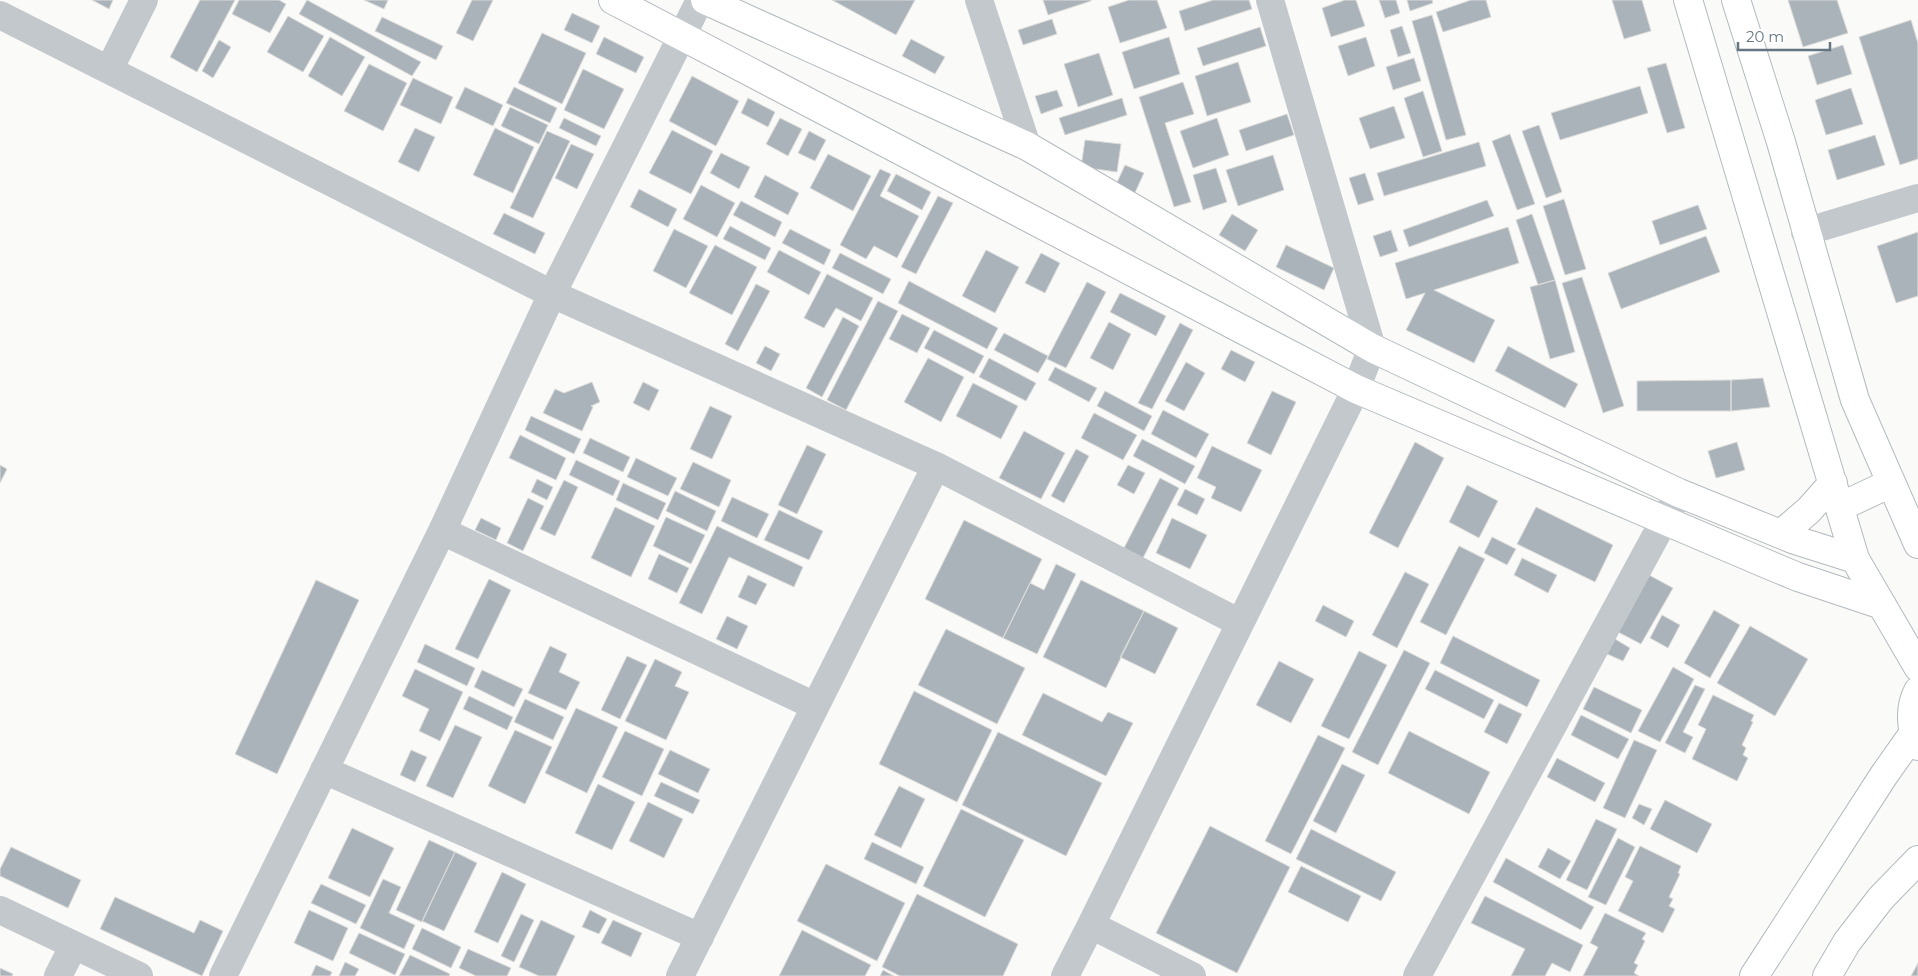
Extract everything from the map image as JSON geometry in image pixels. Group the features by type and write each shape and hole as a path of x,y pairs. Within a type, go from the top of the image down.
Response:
{"main road":[{"path":"613,0 1356,389 1789,573 1882,605"},
{"path":"705,0 1028,146 1372,348 1678,493 1781,534 1855,558"},
{"path":"1688,0 1855,558 1918,666"},
{"path":"1736,0 1781,142 1854,400 1918,544"},
{"path":"1781,534 1809,510 1836,495 1891,483"},
{"path":"1754,976 1884,775 1916,740 1912,715 1918,691"},
{"path":"1827,976 1847,942 1880,898 1918,860"}],"street":[{"path":"108,70 144,0"},
{"path":"223,976 442,531 552,294 700,0"},
{"path":"979,0 1028,146"},
{"path":"1064,976 1092,925 1356,389 1372,348 1270,0"},
{"path":"0,16 552,294 936,466 1240,623"},
{"path":"1805,232 1918,198"},
{"path":"680,976 936,466"},
{"path":"1417,976 1678,493"},
{"path":"442,531 815,706"},
{"path":"324,770 700,936"},
{"path":"0,910 139,976"},
{"path":"1092,925 1192,976"},
{"path":"58,976 74,946"}],"building":[{"path":"92,0 113,0 109,9"},
{"path":"200,0 235,0 197,72 170,57"},
{"path":"239,0 279,0 286,4 270,33 232,14"},
{"path":"307,0 421,62 412,76 299,14"},
{"path":"364,0 388,0 384,9"},
{"path":"472,0 493,0 473,41 456,33"},
{"path":"832,0 915,0 896,35"},
{"path":"1043,0 1091,0 1091,1 1048,15"},
{"path":"1129,0 1157,0 1167,28 1120,43 1108,7"},
{"path":"1213,0 1249,0 1252,9 1185,31 1179,11"},
{"path":"1345,0 1356,0 1365,26 1331,37 1322,8"},
{"path":"1379,0 1396,0 1400,13 1385,18"},
{"path":"1407,0 1432,0 1433,3 1410,11"},
{"path":"1471,0 1486,0 1491,17 1443,32 1436,12"},
{"path":"1612,0 1642,0 1651,31 1624,39"},
{"path":"1788,0 1837,0 1848,33 1803,47"},
{"path":"572,13 600,26 592,43 564,30"},
{"path":"1432,15 1466,135 1446,140 1412,21"},
{"path":"288,16 324,36 303,72 267,52"},
{"path":"382,17 443,46 436,60 375,31"},
{"path":"1052,19 1057,34 1023,45 1018,30"},
{"path":"1911,20 1918,43 1918,159 1900,165 1859,37"},
{"path":"1402,26 1411,53 1398,57 1390,30"},
{"path":"1260,27 1266,46 1203,66 1197,48"},
{"path":"542,33 586,53 562,104 518,83"},
{"path":"330,37 365,57 342,96 308,76"},
{"path":"604,37 644,57 636,73 596,54"},
{"path":"1169,37 1180,74 1134,89 1122,52"},
{"path":"1366,37 1375,66 1348,76 1338,46"},
{"path":"911,39 945,57 935,74 902,56"},
{"path":"219,40 231,47 213,78 202,71"},
{"path":"1843,45 1852,74 1817,85 1808,56"},
{"path":"1099,53 1113,95 1078,107 1064,64"},
{"path":"1414,58 1421,81 1393,90 1386,67"},
{"path":"1238,62 1251,102 1207,116 1195,76"},
{"path":"1666,63 1685,128 1667,133 1647,68"},
{"path":"369,64 407,83 383,131 344,111"},
{"path":"583,69 624,89 604,129 564,110"},
{"path":"692,76 739,101 716,146 669,121"},
{"path":"413,78 453,97 441,124 400,105"},
{"path":"1183,82 1194,114 1165,123 1191,202 1174,207 1139,97"},
{"path":"1640,86 1648,113 1560,140 1551,113"},
{"path":"465,87 503,105 493,126 455,108"},
{"path":"514,87 557,108 550,123 506,103"},
{"path":"1851,88 1863,124 1826,135 1815,100"},
{"path":"1057,90 1063,106 1041,114 1035,96"},
{"path":"1423,91 1442,151 1423,157 1404,98"},
{"path":"748,98 775,112 768,127 741,113"},
{"path":"1122,98 1127,115 1065,135 1059,118"},
{"path":"1394,106 1405,138 1370,149 1359,118"},
{"path":"510,107 548,125 539,144 501,126"},
{"path":"1287,114 1294,135 1246,151 1239,130"},
{"path":"564,118 601,136 596,146 559,128"},
{"path":"780,118 802,129 788,156 766,144"},
{"path":"1217,118 1229,155 1193,168 1180,131"},
{"path":"1539,125 1562,192 1546,198 1522,131"},
{"path":"415,128 435,137 419,172 398,162"},
{"path":"495,128 534,147 513,193 473,175"},
{"path":"672,130 713,151 691,194 649,173"},
{"path":"547,131 570,141 533,218 510,208"},
{"path":"809,131 826,140 815,161 798,153"},
{"path":"1510,134 1535,204 1517,210 1492,141"},
{"path":"1875,135 1885,165 1837,180 1828,150"},
{"path":"1085,140 1121,144 1117,172 1081,167"},
{"path":"1479,142 1486,166 1384,196 1377,173"},
{"path":"571,144 594,154 577,189 555,178"},
{"path":"721,153 750,167 739,189 710,173"},
{"path":"828,154 871,176 853,211 810,188"},
{"path":"1273,155 1284,190 1238,206 1226,170"},
{"path":"1125,165 1144,173 1133,197 1114,189"},
{"path":"1216,168 1227,202 1203,210 1193,175"},
{"path":"880,169 891,174 880,196 919,216 897,258 874,246 866,259 840,245"},
{"path":"1365,173 1374,200 1358,205 1349,178"},
{"path":"896,174 931,192 922,210 887,191"},
{"path":"765,175 799,193 788,215 754,197"},
{"path":"701,185 735,203 717,237 683,219"},
{"path":"639,189 677,209 668,227 630,207"},
{"path":"938,196 953,203 916,274 901,267"},
{"path":"1564,199 1586,269 1565,275 1543,206"},
{"path":"1487,200 1494,216 1409,247 1403,230"},
{"path":"741,201 782,222 775,237 733,215"},
{"path":"1698,205 1707,229 1660,245 1652,221"},
{"path":"504,213 545,233 535,254 493,234"},
{"path":"1232,214 1258,230 1245,251 1219,235"},
{"path":"1532,214 1555,280 1538,285 1516,220"},
{"path":"730,226 771,248 765,260 723,239"},
{"path":"1508,227 1519,263 1434,290 1495,320 1474,363 1406,330 1425,293 1406,299 1395,263"},
{"path":"674,229 708,246 686,288 653,271"},
{"path":"790,229 831,250 824,265 782,243"},
{"path":"1391,230 1398,251 1380,257 1373,236"},
{"path":"1918,232 1918,296 1896,303 1877,246"},
{"path":"1706,236 1720,272 1621,309 1608,273"},
{"path":"715,245 757,267 732,315 689,293"},
{"path":"1286,245 1334,268 1324,290 1276,267"},
{"path":"779,250 821,272 809,295 767,272"},
{"path":"986,250 1019,267 995,313 962,296"},
{"path":"840,253 891,279 883,294 832,268"},
{"path":"1041,253 1060,263 1045,293 1025,283"},
{"path":"827,274 873,298 861,321 836,308 824,328 804,318"},
{"path":"1582,277 1624,406 1603,413 1562,283"},
{"path":"1555,280 1575,352 1550,359 1530,287"},
{"path":"909,281 998,328 987,349 898,303"},
{"path":"1087,282 1106,292 1066,368 1047,359"},
{"path":"756,284 770,291 738,351 725,344"},
{"path":"1120,293 1166,316 1156,336 1110,312"},
{"path":"878,301 898,311 846,410 827,400"},
{"path":"902,314 930,328 917,353 889,339"},
{"path":"843,317 859,326 822,397 806,388"},
{"path":"1109,322 1131,334 1113,370 1090,358"},
{"path":"1180,323 1193,330 1152,409 1138,403"},
{"path":"934,330 984,356 974,374 924,348"},
{"path":"1004,333 1048,356 1038,373 994,350"},
{"path":"765,346 780,354 771,371 756,363"},
{"path":"1508,346 1578,384 1565,408 1495,371"},
{"path":"1231,350 1255,362 1245,382 1221,369"},
{"path":"928,358 964,377 941,422 904,402"},
{"path":"989,358 1036,383 1026,401 979,377"},
{"path":"1186,362 1205,373 1184,411 1165,401"},
{"path":"1055,367 1097,388 1089,402 1048,380"},
{"path":"1763,378 1770,407 1731,411 1731,380"},
{"path":"1731,380 1731,411 1637,411 1637,381"},
{"path":"592,382 600,402 591,406 593,407 582,431 543,413 555,389 564,393"},
{"path":"643,382 659,390 649,411 633,403"},
{"path":"973,383 1018,406 1001,439 956,416"},
{"path":"1105,391 1152,416 1144,431 1097,406"},
{"path":"1272,391 1296,402 1271,455 1247,443"},
{"path":"710,406 732,416 712,459 690,449"},
{"path":"1163,410 1209,434 1196,458 1151,434"},
{"path":"1094,413 1137,435 1123,460 1081,438"},
{"path":"531,416 581,439 574,454 525,430"},
{"path":"1024,431 1065,453 1041,499 999,478"},
{"path":"520,435 566,458 556,480 509,458"},
{"path":"590,438 630,457 623,472 583,453"},
{"path":"1142,439 1195,466 1185,484 1133,456"},
{"path":"1415,442 1444,458 1398,548 1369,533"},
{"path":"1737,442 1745,470 1716,478 1708,451"},
{"path":"807,445 826,454 797,514 778,505"},
{"path":"1212,446 1262,470 1241,512 1211,498 1216,487 1197,478"},
{"path":"1076,449 1089,456 1064,503 1051,496"},
{"path":"636,458 677,478 668,496 627,477"},
{"path":"576,460 620,481 613,496 569,475"},
{"path":"693,462 731,480 719,507 680,489"},
{"path":"0,465 7,469 0,483"},
{"path":"1128,465 1145,473 1134,494 1117,485"},
{"path":"1160,478 1179,488 1143,558 1124,548"},
{"path":"537,479 553,487 547,500 531,492"},
{"path":"564,480 578,487 555,536 540,529"},
{"path":"623,483 666,503 658,520 616,500"},
{"path":"1467,485 1498,501 1479,538 1449,522"},
{"path":"1185,489 1205,499 1197,515 1177,505"},
{"path":"675,491 716,511 707,531 666,511"},
{"path":"732,497 769,514 757,538 721,521"},
{"path":"528,498 544,506 523,551 507,543"},
{"path":"615,507 655,526 631,577 591,558"},
{"path":"1536,507 1613,545 1595,582 1517,544"},
{"path":"779,510 823,531 809,560 764,540"},
{"path":"666,517 705,535 691,564 653,546"},
{"path":"481,518 501,528 496,540 475,530"},
{"path":"1172,518 1207,535 1190,569 1156,553"},
{"path":"964,520 1042,559 1003,638 925,599"},
{"path":"717,526 803,567 794,587 729,557 702,614 679,603"},
{"path":"1492,537 1516,549 1507,565 1484,553"},
{"path":"1459,546 1485,559 1446,635 1420,622"},
{"path":"659,554 689,568 677,593 648,579"},
{"path":"1522,558 1557,575 1548,593 1514,575"},
{"path":"1056,564 1076,574 1037,654 1003,638 1030,583 1044,590"},
{"path":"1405,572 1429,584 1397,648 1372,635"},
{"path":"748,575 767,584 756,605 738,597"},
{"path":"1649,575 1673,588 1641,644 1616,631"},
{"path":"489,579 511,590 478,659 455,649"},
{"path":"316,580 359,600 277,774 235,754"},
{"path":"1081,580 1144,611 1106,688 1043,657"},
{"path":"1323,605 1354,621 1346,637 1315,621"},
{"path":"1714,610 1740,625 1710,678 1684,663"},
{"path":"1144,611 1178,628 1155,674 1120,657"},
{"path":"1662,615 1680,625 1668,648 1650,638"},
{"path":"727,616 748,626 737,649 716,639"},
{"path":"1750,626 1808,659 1775,716 1717,683"},
{"path":"946,629 1025,668 997,724 918,685"},
{"path":"1453,636 1540,680 1527,707 1440,663"},
{"path":"1615,639 1630,648 1623,661 1607,654"},
{"path":"425,644 475,668 467,686 417,662"},
{"path":"550,646 567,654 559,672 580,682 566,710 528,693"},
{"path":"1404,650 1430,663 1378,765 1352,752"},
{"path":"1359,651 1387,665 1349,739 1321,726"},
{"path":"627,656 647,665 620,719 601,710"},
{"path":"655,659 682,672 675,686 689,692 666,740 625,721"},
{"path":"1279,661 1314,679 1291,723 1256,705"},
{"path":"1673,667 1694,679 1660,742 1638,731"},
{"path":"415,669 463,692 440,741 419,731 429,709 402,696"},
{"path":"482,670 523,689 514,707 474,687"},
{"path":"1435,670 1494,700 1484,719 1425,689"},
{"path":"1695,685 1705,689 1683,732 1693,737 1685,753 1665,743"},
{"path":"1594,687 1642,710 1631,733 1583,709"},
{"path":"914,691 992,730 957,802 879,764"},
{"path":"1043,693 1102,722 1108,712 1133,723 1106,776 1022,735"},
{"path":"1713,695 1754,715 1751,721 1753,722 1742,745 1746,748 1743,755 1748,758 1737,781 1692,759 1706,729 1698,725"},
{"path":"469,696 513,717 507,730 463,709"},
{"path":"525,699 564,717 553,740 514,722"},
{"path":"1499,703 1522,714 1507,744 1484,732"},
{"path":"576,708 618,727 587,793 545,773"},
{"path":"1581,715 1629,739 1618,759 1571,735"},
{"path":"455,725 482,737 453,798 426,786"},
{"path":"515,730 552,747 525,804 488,786"},
{"path":"625,731 664,749 642,796 602,777"},
{"path":"1409,731 1490,772 1469,814 1388,773"},
{"path":"998,732 1102,783 1066,856 962,805"},
{"path":"1318,735 1345,748 1291,854 1265,841"},
{"path":"1634,740 1657,750 1625,818 1603,808"},
{"path":"411,750 427,757 415,782 400,775"},
{"path":"670,750 710,769 698,793 658,774"},
{"path":"1557,758 1605,783 1595,802 1547,777"},
{"path":"1342,764 1365,775 1336,833 1313,821"},
{"path":"661,782 700,800 693,814 654,796"},
{"path":"598,784 635,802 612,850 575,833"},
{"path":"899,786 925,799 901,848 874,835"},
{"path":"1665,800 1712,824 1697,853 1650,829"},
{"path":"648,802 683,819 664,858 629,841"},
{"path":"1639,804 1652,809 1644,825 1632,818"},
{"path":"961,809 1024,840 985,917 923,886"},
{"path":"1596,819 1617,829 1587,890 1566,880"},
{"path":"1210,826 1290,867 1237,973 1156,933"},
{"path":"352,828 394,848 370,897 328,878"},
{"path":"1311,829 1396,872 1381,901 1296,859"},
{"path":"1618,838 1635,847 1606,905 1588,897"},
{"path":"429,840 455,852 422,922 396,910"},
{"path":"872,842 924,867 916,884 864,859"},
{"path":"1640,846 1681,866 1678,873 1680,874 1669,897 1673,899 1669,906 1675,909 1663,933 1618,911 1633,881 1625,877"},
{"path":"11,847 81,880 68,908 0,876 0,869"},
{"path":"1548,848 1571,861 1560,879 1538,867"},
{"path":"455,852 477,863 444,931 422,921"},
{"path":"1506,858 1594,907 1581,930 1493,882"},
{"path":"826,864 905,903 877,961 797,921"},
{"path":"1301,866 1361,896 1348,922 1288,892"},
{"path":"502,872 526,884 498,943 474,932"},
{"path":"383,879 401,887 389,913 415,925 404,949 360,928"},
{"path":"321,884 366,905 356,924 311,903"},
{"path":"917,894 1018,944 1003,976 900,976 882,967"},
{"path":"1485,896 1583,945 1570,972 1552,963 1545,976 1511,976 1525,949 1471,923"},
{"path":"115,897 194,933 200,920 223,931 202,976 100,929"},
{"path":"309,910 348,928 333,961 294,943"},
{"path":"590,910 607,919 599,934 582,927"},
{"path":"1605,913 1646,933 1642,939 1645,941 1634,963 1638,965 1634,973 1639,976 1583,976 1598,947 1590,943"},
{"path":"521,914 534,920 514,962 501,956"},
{"path":"541,920 575,936 556,976 539,976 519,967"},
{"path":"613,920 642,933 631,957 601,943"},
{"path":"422,928 461,947 451,968 412,949"},
{"path":"802,930 871,965 865,976 779,976"},
{"path":"359,933 405,954 395,975 349,953"},
{"path":"468,949 511,968 507,976 476,976 459,968"},
{"path":"410,955 450,974 449,976 399,976"},
{"path":"345,962 359,969 355,976 339,976"},
{"path":"1918,963 1918,976 1911,976"},
{"path":"316,965 332,972 330,976 311,976"},
{"path":"0,968 13,974 12,976 0,976"},
{"path":"883,970 894,976 880,976"}]}
